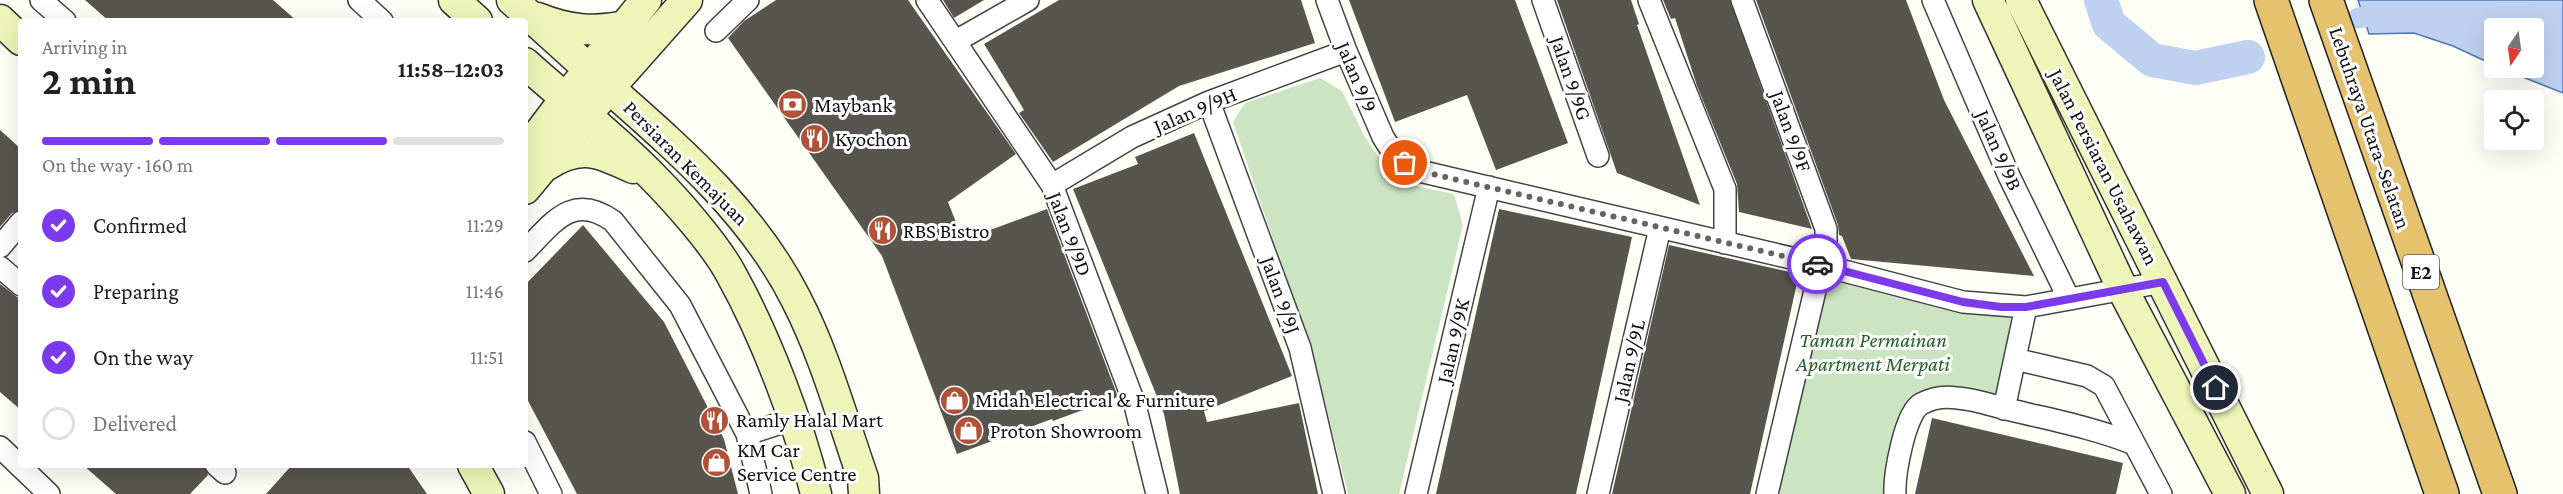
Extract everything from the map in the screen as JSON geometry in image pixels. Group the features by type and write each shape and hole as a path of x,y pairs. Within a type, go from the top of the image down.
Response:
{"highway":[{"name":"Lebuhraya Utara–Selatan","path":"2326,0 2342,51 2500,494"},
{"name":"E2","path":"2275,10 2442,494"}],"main road":[{"path":"454,0 474,18"},
{"path":"646,0 635,36 641,81 651,113 661,134"},
{"path":"531,164 635,36 687,0"},
{"name":"Jalan Persiaran Usahawan","path":"1988,0 2123,290 2230,494"},
{"name":"Jalan Persiaran Usahawan","path":"2022,0 2268,494"},
{"path":"519,7 565,28 606,30 635,36"},
{"name":"Persiaran Kemajuan","path":"519,7 661,134 718,189 747,223 796,298 818,349 862,478 864,494"},
{"path":"0,20 18,37"},
{"name":"Persiaran Kemajuan","path":"528,66 652,177 694,224 730,272 759,331 793,419 816,494"},
{"path":"528,79 534,96 537,118 531,164"},
{"path":"531,164 581,150 610,158 652,177"},
{"path":"475,468 489,494"}],"street":[{"path":"41,0 62,18"},
{"path":"359,0 379,18"},
{"path":"716,31 748,0"},
{"name":"Jalan 9/9D","path":"927,0 1052,184 1135,405 1156,494"},
{"path":"956,41 1028,0"},
{"name":"Jalan 9/9","path":"1327,0 1383,137 1395,156 1415,170 1821,265 1963,302 2026,307 2163,282"},
{"name":"Jalan 9/9G","path":"1543,0 1598,156"},
{"path":"1649,0 1725,189 1725,243"},
{"name":"Jalan 9/9F","path":"1742,0 1822,216 1826,243 1767,494"},
{"name":"Jalan 9/9B","path":"1933,0 2009,176 2069,299"},
{"name":"Jalan 9/9H","path":"1052,184 1132,137 1209,102 1346,51"},
{"name":"Jalan 9/9J","path":"1209,102 1300,348 1334,494"},
{"name":"Jalan 9/9K","path":"1416,494 1489,187"},
{"path":"528,248 562,214 580,208 599,211 613,221 680,305 747,434 761,494"},
{"path":"0,247 18,226"},
{"name":"Jalan 9/9L","path":"1598,494 1660,228"},
{"path":"0,267 18,282"},
{"path":"2004,409 2026,307"},
{"path":"2015,359 2097,381 2104,386 2161,494"},
{"path":"1895,494 1895,478 1909,419 1919,405 1935,399 1957,398 2103,433 2134,444"},
{"path":"747,434 793,419"},
{"path":"0,447 18,464"},
{"path":"528,448 551,494"},
{"path":"22,468 49,494"}],"green space":[{"path":"1320,78 1342,91 1365,137 1396,182 1454,194 1463,225 1399,494 1348,494 1314,359 1233,122 1245,103"},
{"name":"Taman Permainan Apartment Merpati","path":"1821,265 2026,307 2004,409 1919,405 1895,494 1767,494"}],"water":[{"path":"2358,0 2563,0 2563,93 2525,78 2544,78 2544,18 2484,18 2484,60 2453,46 2414,33 2369,34"}],"building":[{"path":"85,0 273,0 294,18 106,18"},
{"path":"776,0 908,0 1016,154 948,202 963,240 1047,209 1118,397 957,454 882,256 728,38 744,21"},
{"path":"943,0 984,0 954,18"},
{"path":"1059,0 1301,0 1315,43 1179,86 1053,162 1019,113 1024,110 984,44"},
{"path":"1349,0 1515,0 1568,143 1496,170 1467,95 1395,122"},
{"path":"1557,0 1631,0 1639,24 1637,25 1700,205 1617,173"},
{"path":"1663,0 1730,0 1812,229 1739,212 1737,184 1697,86 1675,18 1671,19"},
{"path":"1756,0 1906,0 1944,100 2034,276 1851,259 1842,236 1839,235 1838,225"},
{"path":"0,130 18,146 18,211 12,213 0,227"},
{"path":"1194,133 1292,376 1204,411 1207,422 1299,403 1318,494 1180,494 1164,414 1073,189 1138,164 1135,157"},
{"path":"1499,209 1632,237 1576,494 1436,494"},
{"path":"583,225 664,322 724,439 738,494 577,494 528,401 528,282"},
{"path":"1669,245 1799,274 1750,494 1612,494"},
{"path":"0,284 18,298 18,407 0,392"},
{"path":"1932,418 2123,463 2116,494 1915,494"},
{"path":"86,468 205,468 208,475 190,494 116,494"},
{"path":"289,468 409,468 427,494 266,494"}],"waterway":[{"path":"2101,0 2109,24 2152,60 2195,68 2248,57"},
{"path":"2358,18 2391,12"}],"way so far":[{"path":"1405,163 1415,170 1817,264"}],"place":[{"name":"Maybank","path":"793,105"},
{"name":"Kyochon","path":"814,139"},
{"name":"RBS Bistro","path":"882,231"},
{"name":"Midah Electrical & Furniture","path":"954,400"},
{"name":"Ramly Halal Mart","path":"715,420"},
{"name":"Proton Showroom","path":"969,431"},
{"name":"KM Car Service Centre","path":"716,462"}],"route":[{"path":"1817,264 1963,302 2001,307 2026,307 2163,282 2216,388"}]}
